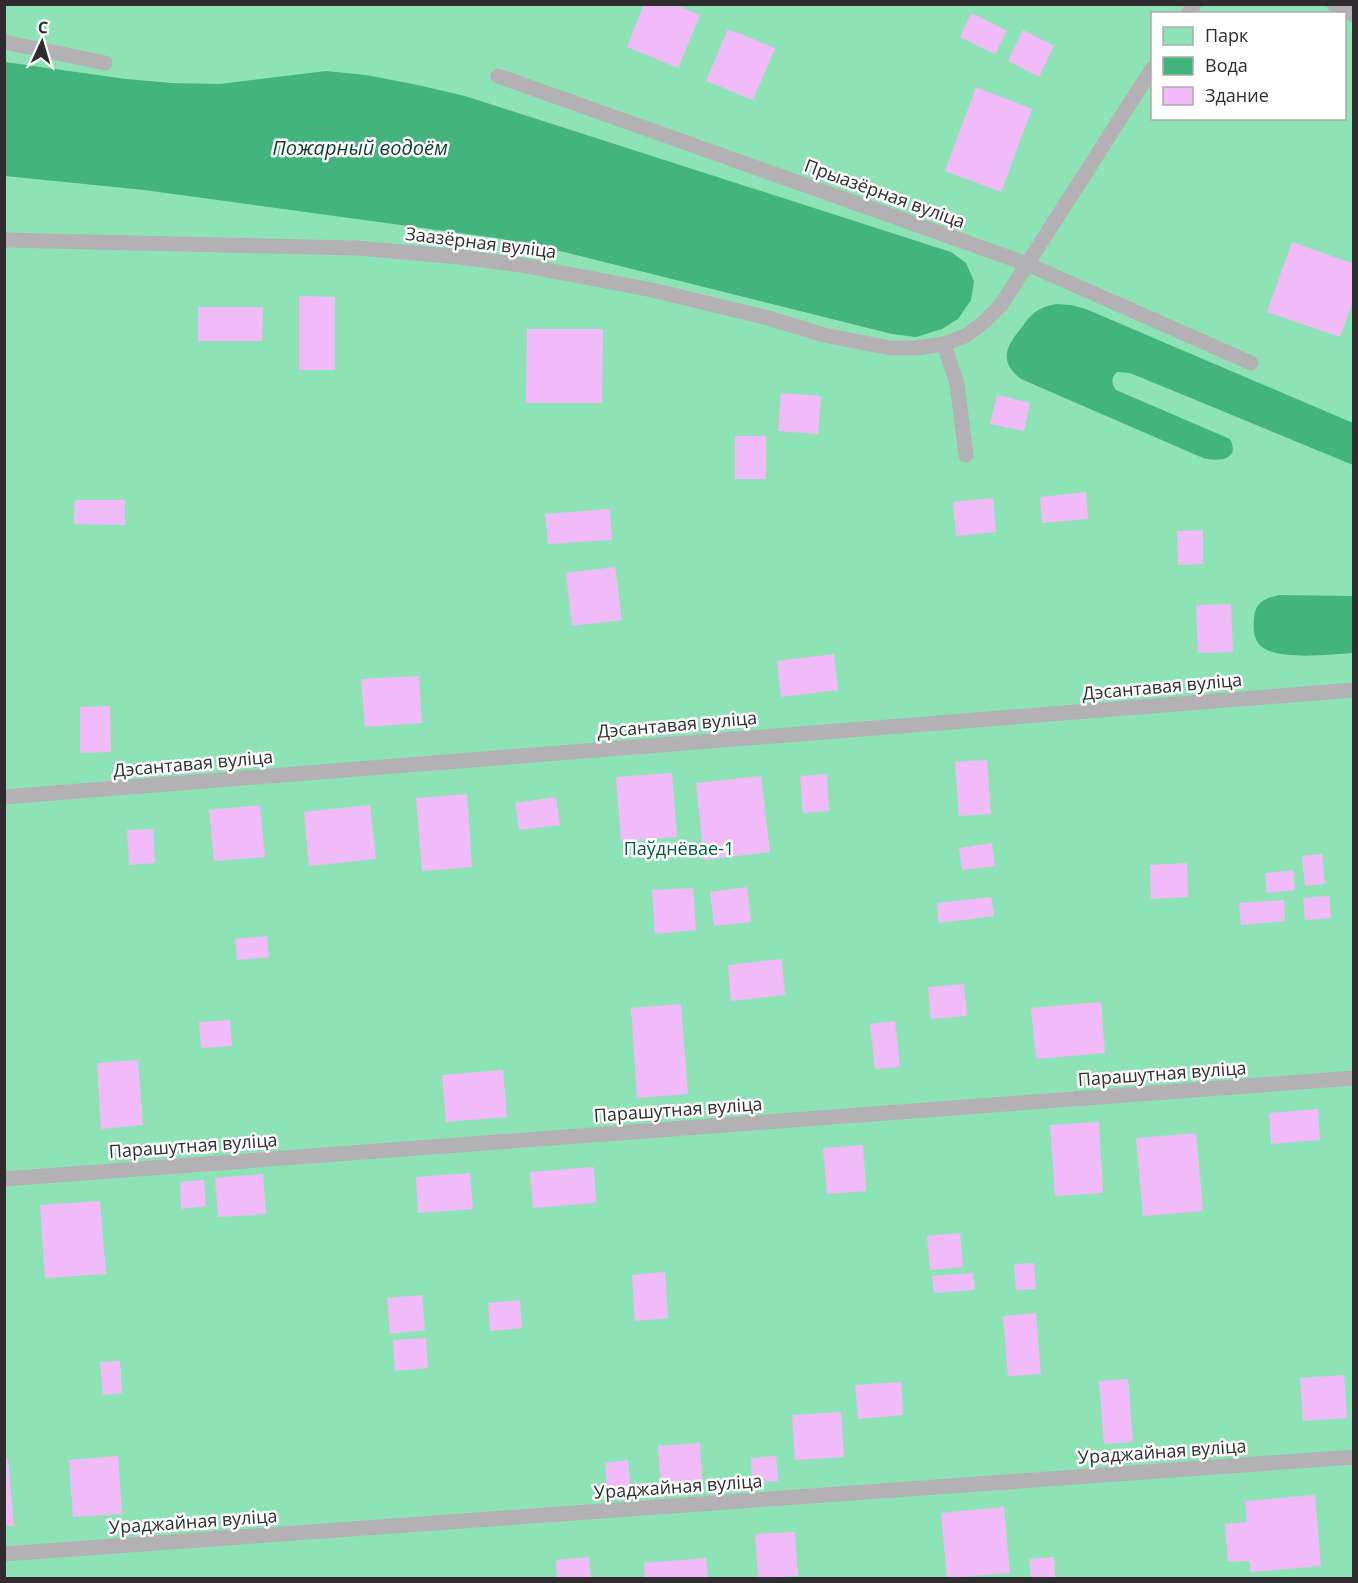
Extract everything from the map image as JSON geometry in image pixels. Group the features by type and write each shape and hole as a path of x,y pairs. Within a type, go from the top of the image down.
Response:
{"lane":[{"path":"1334,4 1353,15"},
{"path":"4,42 105,63"},
{"name":"Заазёрная вуліца","path":"4,240 357,248 460,257 532,267 652,290 768,318 824,335 890,348 917,348 944,344 965,336 983,323 1000,304 1151,71"},
{"name":"Прыазёрная вуліца","path":"498,76 1027,264 1251,363"},
{"path":"944,344 957,384 966,455"},
{"name":"Дэсантавая вуліца","path":"4,798 1353,690"},
{"name":"Парашутная вуліца","path":"4,1179 1353,1078"},
{"name":"Ураджайная вуліца","path":"4,1554 1353,1457"}],"green space":[{"name":"Паўднёвае-1","path":"5,5 1353,5 1353,1578 5,1578"}],"water":[{"name":"Пожарный водоём","path":"5,62 172,83 220,84 326,71 366,75 465,96 951,252 966,263 974,281 971,300 958,319 942,329 916,337 892,334 564,252 496,238 144,190 5,176"},
{"path":"1056,304 1086,309 1353,423 1353,465 1130,373 1117,372 1115,374 1112,381 1116,390 1230,439 1233,451 1230,455 1215,460 1203,458 1021,379 1009,366 1007,354 1009,347 1016,334 1033,314 1044,307"},
{"path":"1279,595 1353,596 1353,653 1293,655 1280,654 1262,647 1254,634 1256,608 1262,602"}],"building":[{"path":"644,4 674,4 700,15 678,68 627,47"},
{"path":"971,13 1007,31 995,54 960,37"},
{"path":"728,29 775,48 753,100 706,81"},
{"path":"1023,30 1054,46 1039,77 1008,61"},
{"path":"976,87 1032,109 1001,192 945,171"},
{"path":"1292,242 1354,264 1354,298 1340,337 1267,312"},
{"path":"299,296 335,297 335,370 299,370"},
{"path":"198,307 263,307 262,341 198,341"},
{"path":"527,329 603,329 602,403 526,403"},
{"path":"781,393 821,396 818,434 778,431"},
{"path":"997,395 1030,403 1024,431 990,424"},
{"path":"735,436 766,436 766,479 735,479"},
{"path":"1086,492 1088,519 1042,523 1040,497"},
{"path":"993,498 996,532 956,536 953,502"},
{"path":"75,500 125,500 125,525 74,524"},
{"path":"610,509 612,540 548,544 545,514"},
{"path":"1203,530 1203,564 1178,565 1177,531"},
{"path":"615,567 622,620 572,626 566,573"},
{"path":"1231,604 1233,652 1198,653 1196,605"},
{"path":"834,654 838,690 781,697 777,661"},
{"path":"419,676 422,723 365,727 361,679"},
{"path":"110,706 111,752 80,753 80,707"},
{"path":"987,760 991,814 959,816 955,762"},
{"path":"672,773 677,837 621,841 616,777"},
{"path":"827,774 829,811 803,813 800,776"},
{"path":"761,776 770,852 704,860 696,783"},
{"path":"467,794 472,867 422,871 416,798"},
{"path":"556,797 560,825 519,830 515,803"},
{"path":"260,805 265,857 214,861 209,810"},
{"path":"370,805 376,859 309,866 304,812"},
{"path":"153,829 155,863 129,865 127,830"},
{"path":"992,843 995,866 962,870 959,848"},
{"path":"1322,854 1325,884 1305,886 1302,856"},
{"path":"1187,863 1188,897 1151,899 1150,865"},
{"path":"1293,870 1295,890 1267,893 1265,873"},
{"path":"747,887 751,922 714,926 710,892"},
{"path":"693,888 696,930 655,934 652,890"},
{"path":"1329,896 1331,918 1305,920 1303,898"},
{"path":"991,897 994,916 939,923 937,903"},
{"path":"1284,900 1285,921 1241,925 1239,903"},
{"path":"267,936 269,957 237,960 235,939"},
{"path":"782,959 785,995 731,1001 728,965"},
{"path":"964,984 967,1016 931,1019 928,987"},
{"path":"1101,1002 1105,1053 1036,1059 1031,1008"},
{"path":"681,1004 688,1094 637,1098 631,1008"},
{"path":"230,1020 232,1046 201,1048 199,1022"},
{"path":"895,1021 900,1067 875,1069 870,1024"},
{"path":"138,1060 143,1125 101,1129 97,1063"},
{"path":"503,1070 507,1117 446,1122 442,1075"},
{"path":"1318,1109 1320,1140 1271,1144 1269,1113"},
{"path":"1099,1122 1103,1193 1055,1196 1050,1125"},
{"path":"1196,1133 1203,1211 1143,1216 1136,1138"},
{"path":"863,1145 866,1191 827,1194 823,1148"},
{"path":"594,1167 596,1203 533,1208 530,1172"},
{"path":"470,1173 473,1209 418,1213 416,1177"},
{"path":"263,1174 266,1214 218,1217 215,1178"},
{"path":"204,1180 206,1206 181,1209 180,1182"},
{"path":"100,1201 106,1274 45,1278 40,1205"},
{"path":"960,1233 963,1267 930,1270 927,1236"},
{"path":"1034,1263 1036,1289 1016,1290 1014,1264"},
{"path":"665,1272 668,1318 635,1321 632,1275"},
{"path":"973,1273 975,1290 934,1293 932,1276"},
{"path":"422,1295 425,1330 390,1334 387,1298"},
{"path":"520,1300 522,1328 490,1331 488,1303"},
{"path":"1036,1313 1041,1374 1008,1376 1003,1316"},
{"path":"426,1338 428,1368 395,1371 393,1340"},
{"path":"120,1361 122,1393 103,1395 100,1362"},
{"path":"1344,1375 1347,1418 1303,1421 1300,1378"},
{"path":"1128,1379 1133,1442 1104,1444 1099,1381"},
{"path":"901,1382 903,1415 858,1419 855,1385"},
{"path":"841,1412 844,1457 795,1460 792,1415"},
{"path":"700,1443 703,1489 661,1492 658,1446"},
{"path":"118,1456 122,1514 73,1517 69,1460"},
{"path":"776,1456 778,1481 752,1483 751,1458"},
{"path":"4,1458 8,1458 14,1526 4,1526"},
{"path":"628,1460 631,1492 608,1494 605,1463"},
{"path":"1315,1495 1321,1566 1250,1572 1250,1561 1228,1562 1225,1524 1247,1522 1245,1501"},
{"path":"1004,1507 1010,1573 947,1578 941,1513"},
{"path":"795,1532 798,1576 758,1578 755,1534"},
{"path":"589,1557 591,1578 557,1578 556,1560"},
{"path":"1054,1557 1055,1578 1031,1578 1029,1559"},
{"path":"706,1558 708,1578 645,1578 644,1563"}]}
